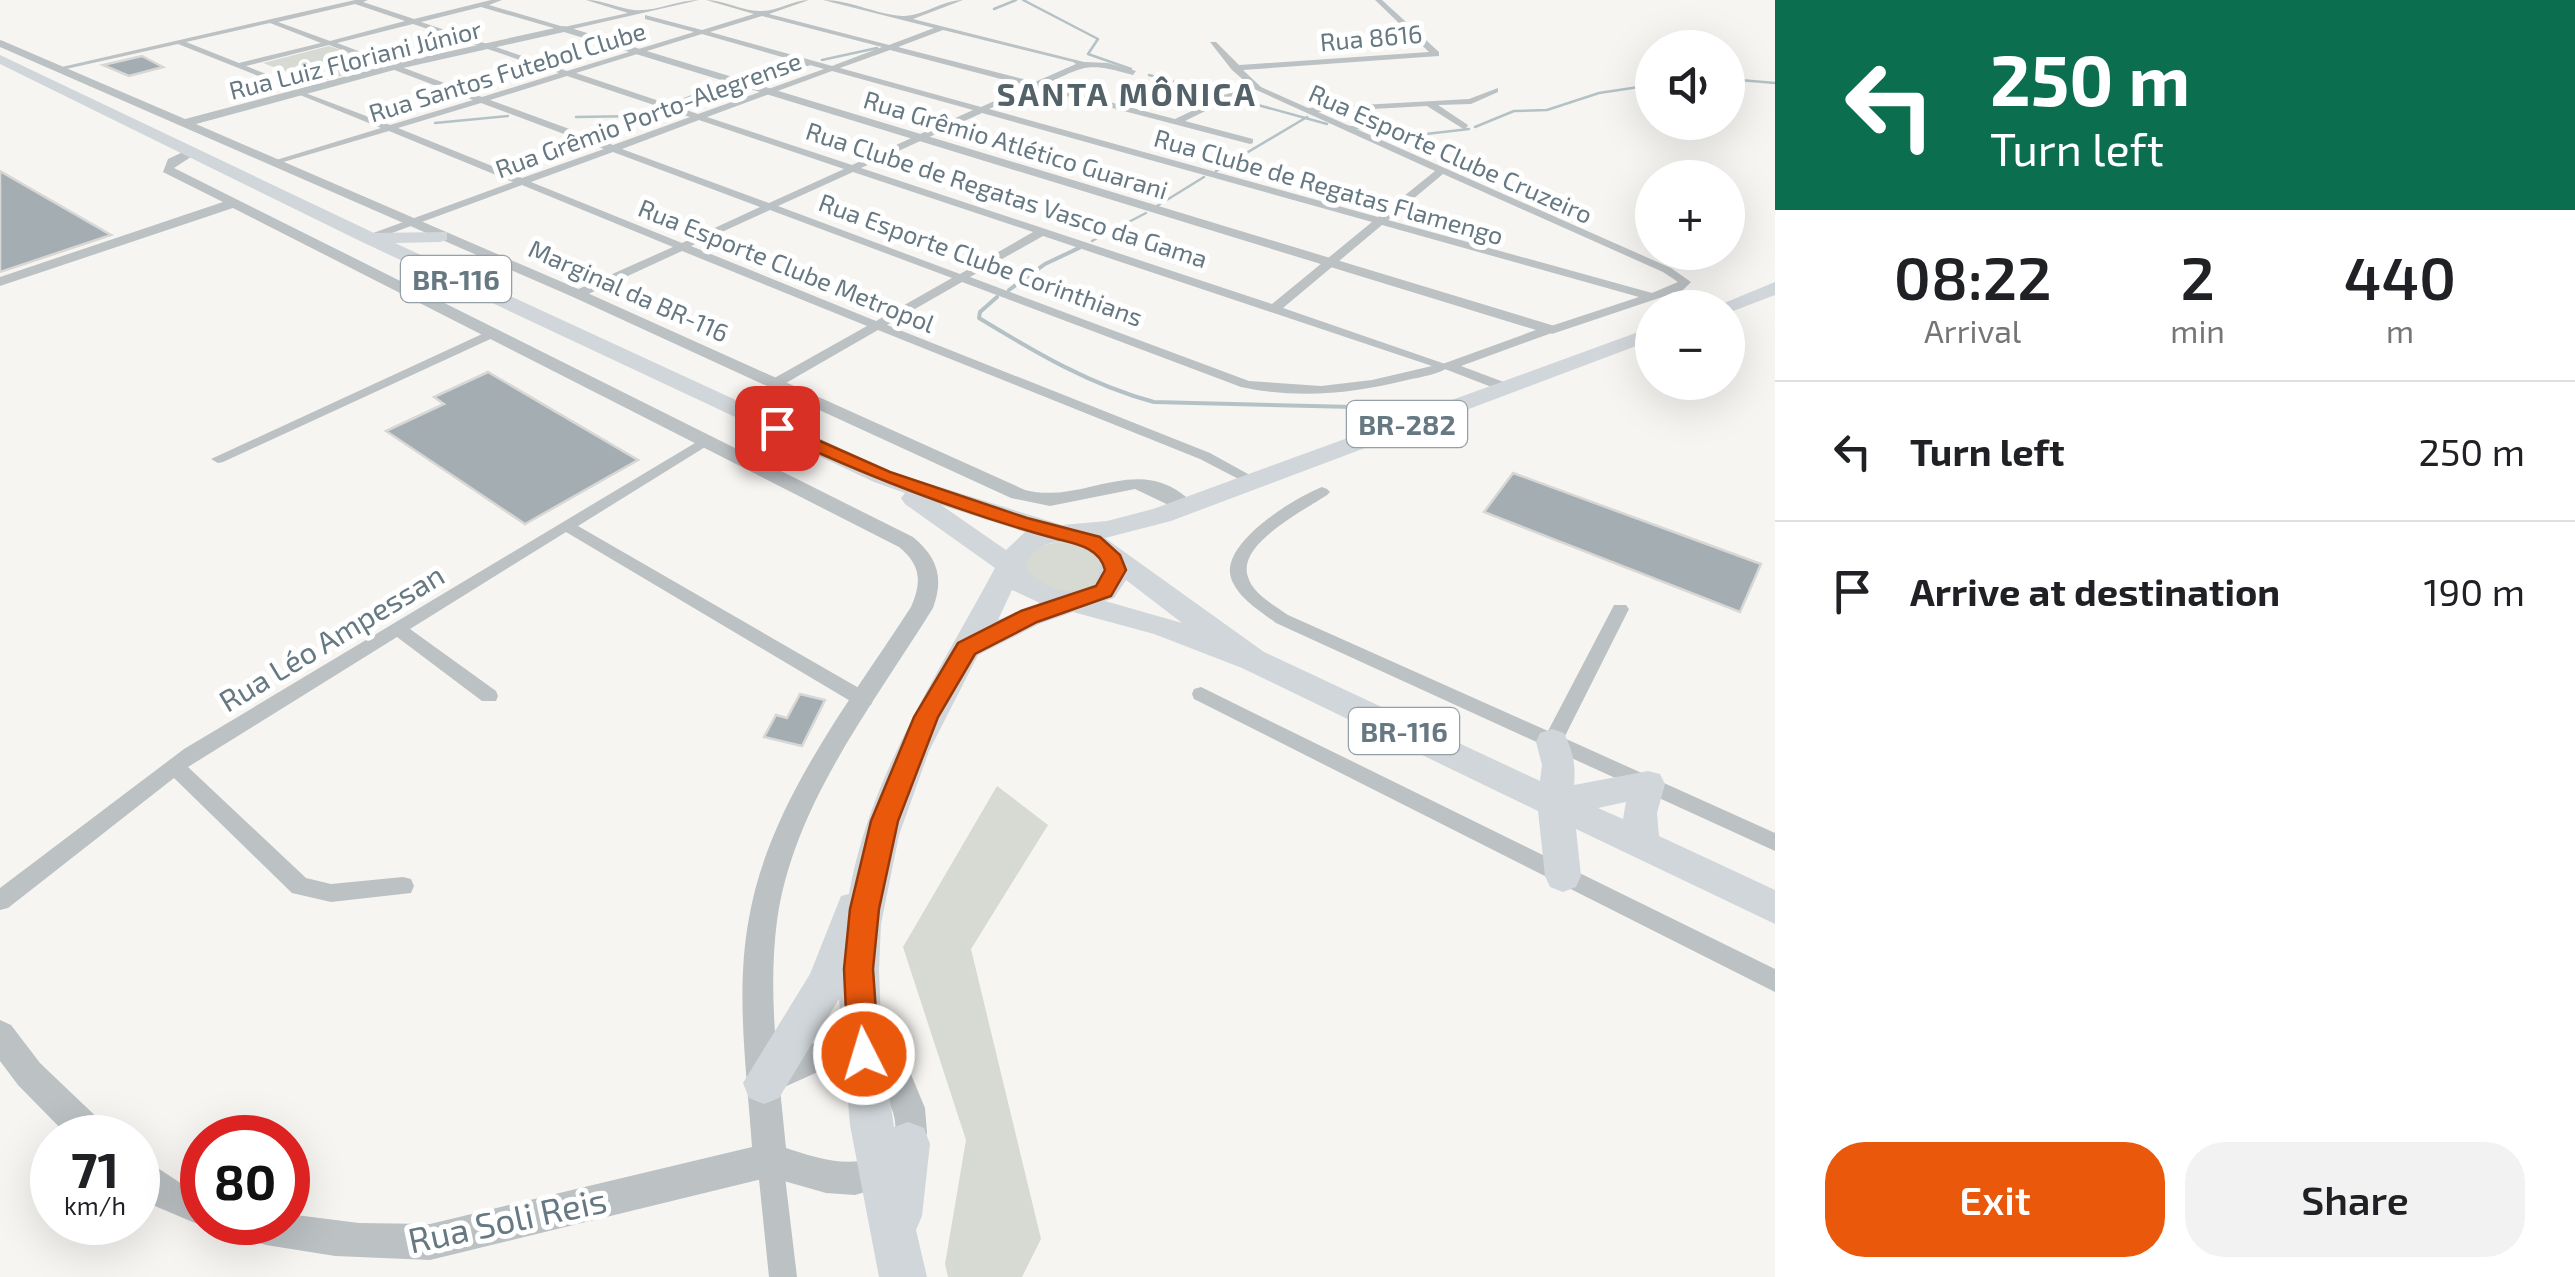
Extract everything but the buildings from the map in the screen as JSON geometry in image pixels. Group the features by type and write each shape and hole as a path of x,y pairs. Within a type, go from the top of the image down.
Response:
{"highway":[{"name":"BR-116","path":"0,59 368,238 883,476 1093,542 1253,660"},
{"path":"368,238 440,236"},
{"path":"401,253 416,242 440,236"},
{"path":"1745,299 1775,288"},
{"name":"BR-282","path":"899,1260 894,1158 864,1054 858,969 877,844 908,756 1012,566 1014,553 1025,542 1115,528 1174,511 1635,339"},
{"name":"BR-116","path":"883,476 1012,566 1018,580 1032,591 1164,627 1253,660 1775,908"},
{"name":"BR-282","path":"966,648 1008,626 1104,591 1112,582 1113,560 1174,511"},
{"path":"1552,742 1559,765 1555,803 1562,876"},
{"path":"1555,803 1648,784 1640,813 1642,845"},
{"path":"764,1082 826,984 877,844"}],"street":[{"name":"Rua Grêmio Atlético Guarani","path":"468,0 1552,330"},
{"path":"238,66 499,0"},
{"name":"Rua Clube de Regatas Flamengo","path":"589,0 1635,292"},
{"name":"Rua Luiz Floriani Júnior","path":"645,16 696,0"},
{"path":"708,0 1250,141"},
{"name":"Rua Luiz Floriani Júnior","path":"188,124 395,68 708,0"},
{"name":"Rua Santos Futebol Clube","path":"276,163 806,0"},
{"path":"826,0 1082,64"},
{"path":"906,19 960,0"},
{"name":"Rua 8616","path":"1235,68 1436,54 1378,0"},
{"path":"58,69 360,1"},
{"name":"Rua Clube de Regatas Vasco da Gama","path":"360,1 413,22 1508,387"},
{"name":"Rua Esporte Clube Corinthians","path":"270,21 1268,389 1386,383 1635,303"},
{"name":"Rua Grêmio Porto-Alegrense","path":"368,238 942,28"},
{"path":"178,42 281,83"},
{"name":"Marginal da BR-116","path":"0,43 578,294 1035,500 1062,502 1126,483 1152,488 1174,511"},
{"name":"Rua Esporte Clube Cruzeiro","path":"1213,44 1252,85 1666,270 1685,282"},
{"path":"578,294 1082,64 1108,65 1133,73"},
{"name":"Rua Luiz Floriani Júnior","path":"188,124 395,68"},
{"path":"1176,122 1252,85"},
{"path":"1308,110 1471,101 1495,90"},
{"name":"Rua Esporte Clube Metropol","path":"304,92 1205,456 1252,482"},
{"path":"1430,103 1465,128"},
{"path":"191,153 172,162 167,169 906,542 930,566 931,581 922,608 796,820 763,914 758,964 764,1082 784,1277"},
{"path":"1274,309 1441,171"},
{"path":"0,282 234,203"},
{"path":"774,384 1042,232"},
{"name":"Rua Esporte Clube Corinthians","path":"1673,290 1685,282"},
{"path":"218,460 492,334"},
{"name":"Rua Léo Ampessan","path":"0,900 175,766 706,441"},
{"path":"1322,492 1246,544 1236,560 1236,576 1244,590 1282,618 1775,842"},
{"path":"568,526 864,700"},
{"path":"1552,742 1620,609"},
{"path":"397,628 489,696"},
{"path":"1202,694 1775,981"},
{"path":"175,766 286,877 300,886 332,893 403,886"},
{"path":"0,1035 29,1074 71,1115"},
{"path":"764,1082 817,1054 864,1054"},
{"path":"770,1160 807,1172 848,1178 894,1158"},
{"name":"Rua Soli Reis","path":"310,1236 373,1244 430,1242 770,1160"}],"shaded area":[{"path":"329,46 382,64 316,83 263,63"},
{"path":"1060,542 1087,548 1103,564 1095,587 1069,594 1033,582 1024,564 1026,559 1038,548"},
{"path":"997,786 1048,825 971,949 1041,1239 1022,1277 948,1277 945,1264 966,1140 903,947"}],"waterway":[{"path":"994,9 1016,0"},
{"path":"1023,0 1098,39 1088,54 1131,69"},
{"path":"822,60 877,48"},
{"path":"761,76 810,64"},
{"path":"1149,75 1305,118"},
{"path":"1745,80 1775,83"},
{"path":"671,104 728,83"},
{"path":"1475,127 1514,111 1547,110 1599,93 1635,88"},
{"path":"576,117 638,116 662,108"},
{"path":"435,123 508,116"},
{"path":"1216,171 1305,118"},
{"path":"1305,118 1327,124"},
{"path":"1349,127 1426,134 1469,129"},
{"path":"1157,206 1204,177"},
{"path":"1092,241 1146,213"},
{"path":"1073,250 1080,247"},
{"path":"1009,290 1045,264 1079,248"},
{"path":"997,297 980,312 979,318 1064,366 1130,395 1154,402 1353,407 1374,412"}],"district":[{"name":"SANTA MÔNICA","path":"1127,93"}],"route":[{"path":"777,428 883,476 1093,542 1113,560 1116,570 1104,591 1029,616 966,648 926,717 884,821 864,909 858,969 864,1054"}]}
